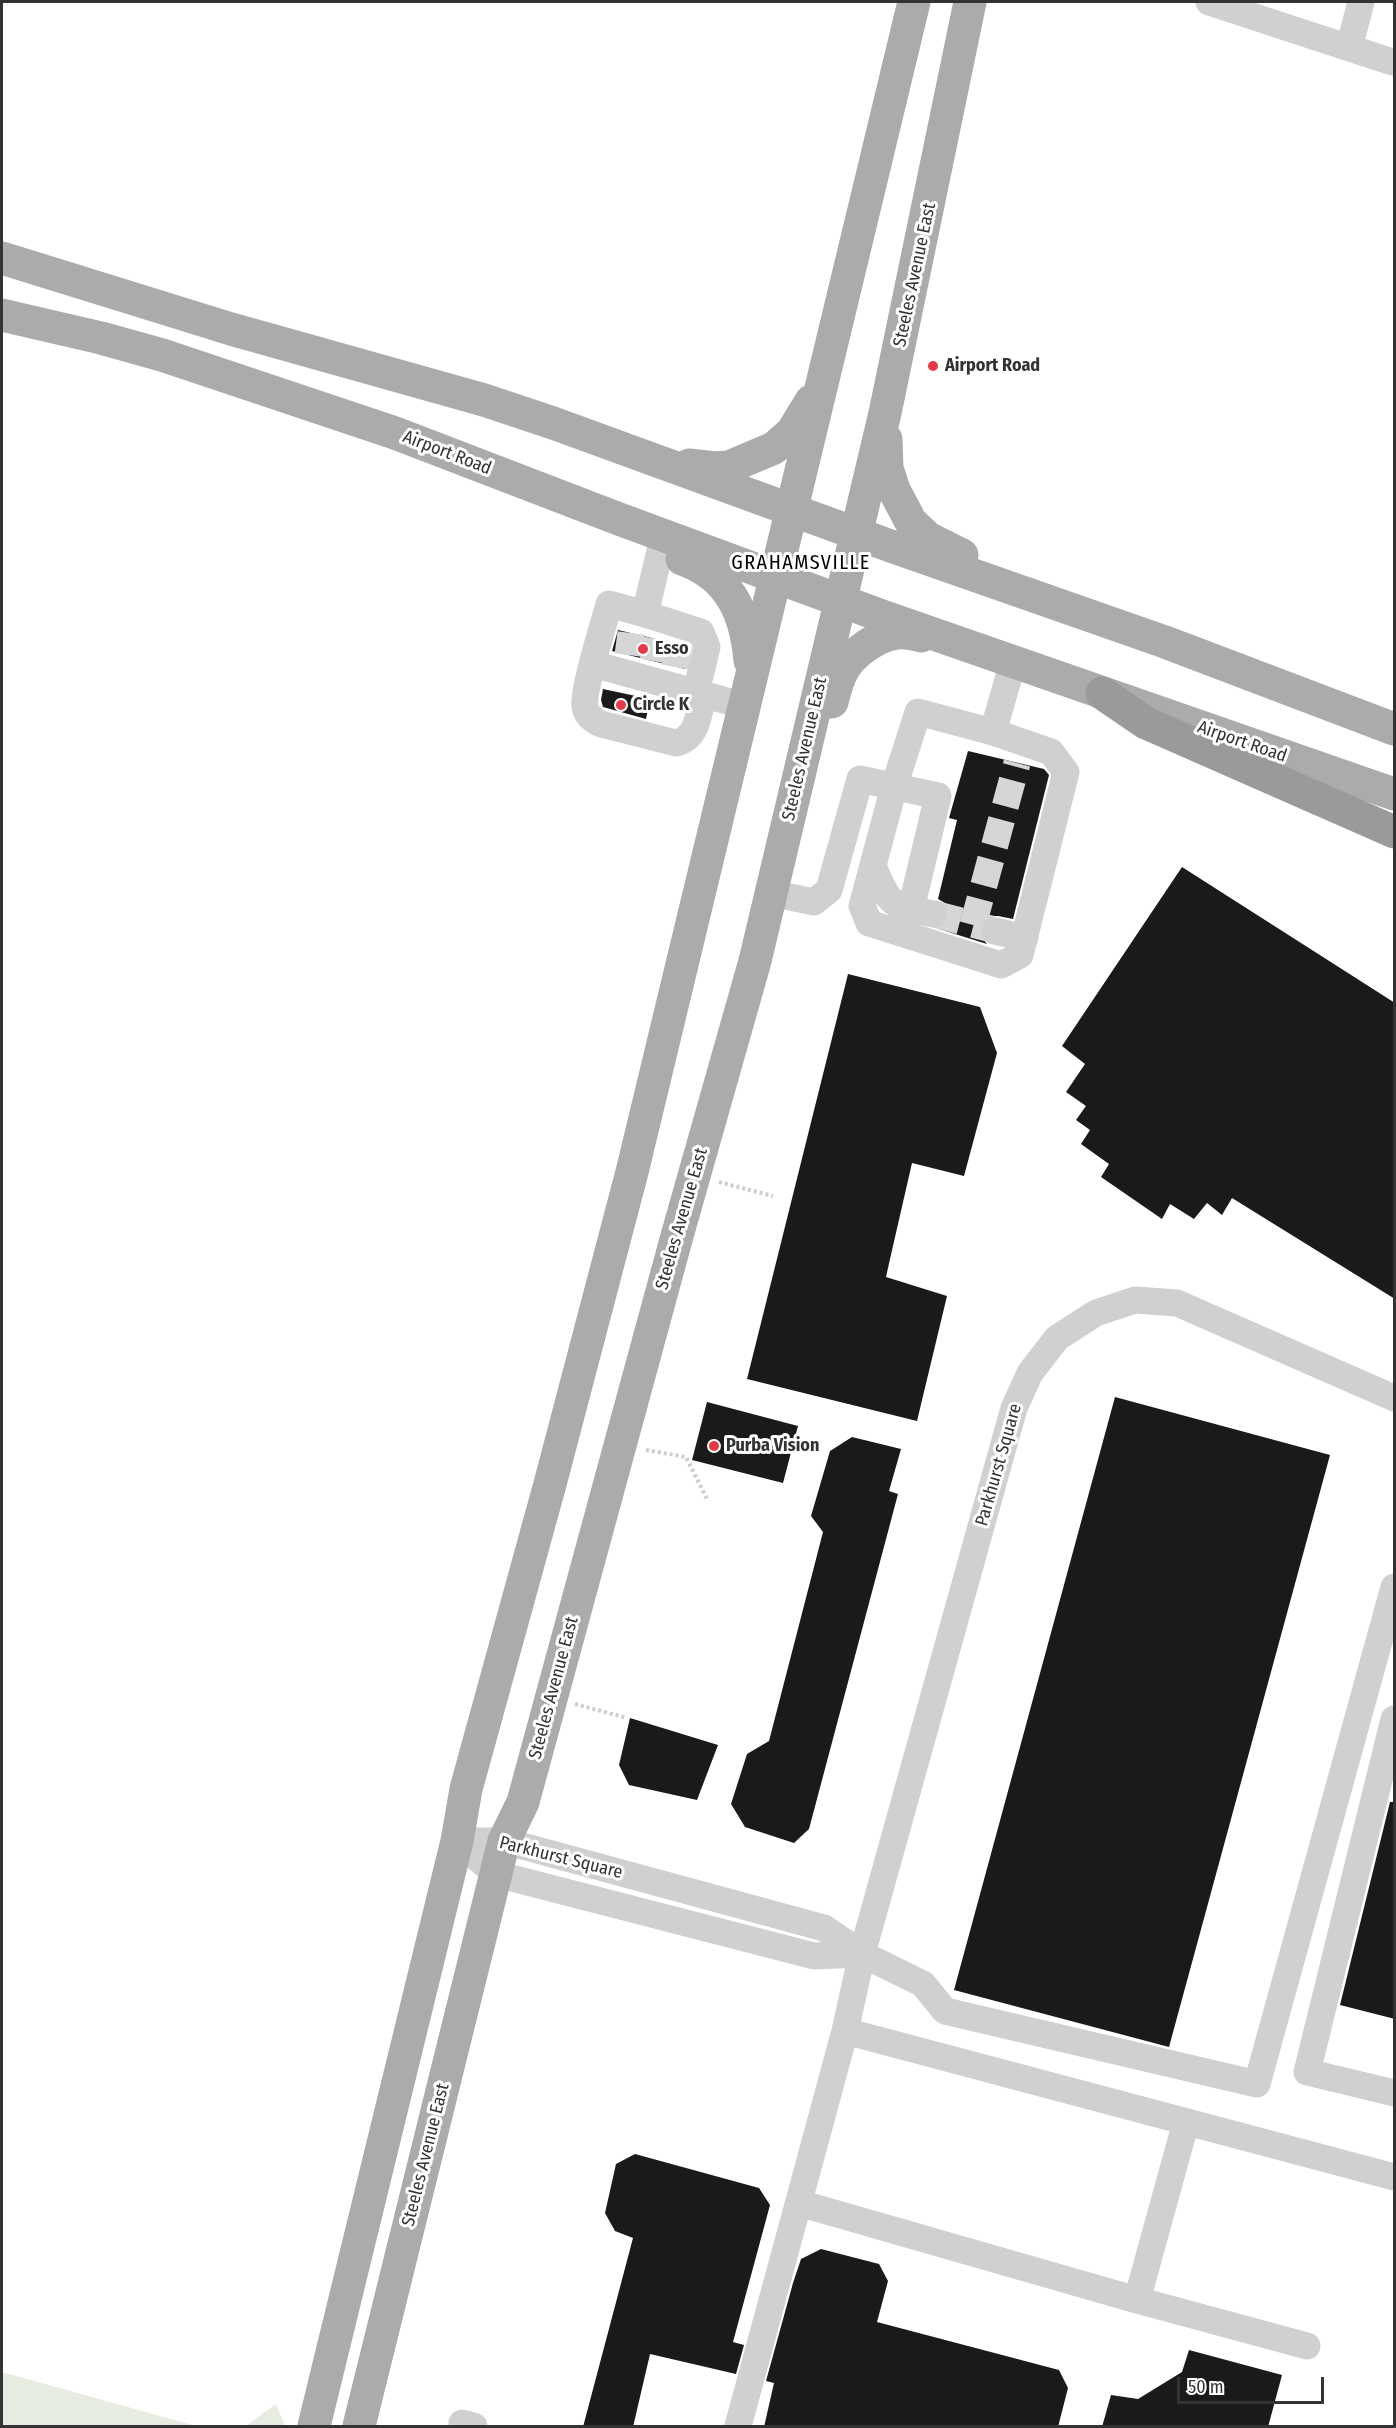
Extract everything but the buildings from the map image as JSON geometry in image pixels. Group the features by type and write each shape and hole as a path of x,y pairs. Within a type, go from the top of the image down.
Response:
{"highway":[{"path":"1102,693 1146,723 1395,832"}],"main road":[{"path":"314,2427 457,1841 466,1789 629,1184 914,2"},
{"name":"Steeles Avenue East","path":"359,2427 495,1874 504,1841 523,1802 677,1236 755,961 885,413 970,2"},
{"path":"2,258 231,329 484,400 1064,607 1395,729"},
{"name":"Airport Road","path":"2,315 162,355 395,433 619,519 961,644 1395,794"},
{"path":"650,459 715,468 743,463 774,448 792,432 824,379"},
{"path":"885,413 887,468 894,490 911,522 928,538 947,549 1040,583 1064,607"},
{"path":"619,519 644,545 705,568 717,576 745,626 749,646 748,695"},
{"path":"804,752 825,730 838,679 844,667 861,650 884,636 898,633 961,644"}],"street":[{"path":"1209,2 1392,62 1395,61"},
{"path":"1349,48 1361,2"},
{"path":"659,653 660,551"},
{"path":"609,604 659,653 696,726 690,737 676,743 592,719 585,707 585,698 609,604"},
{"path":"593,664 659,653 748,695"},
{"path":"993,732 1013,662"},
{"path":"918,712 993,732 1021,752 1051,752 1066,772 1020,955 1000,965 868,923 862,906 894,787 918,712"},
{"path":"771,893 814,902 829,890 860,779 938,796 922,912 895,905 884,892 874,868"},
{"path":"995,930 1025,938"},
{"name":"Parkhurst Square","path":"862,1954 1014,1408 1030,1373 1057,1338 1096,1313 1135,1300 1177,1303 1395,1398"},
{"path":"738,2427 845,2031 862,1954 922,1984 945,2011 1257,2084 1395,1587"},
{"path":"1395,1719 1307,2072 1395,2093"},
{"name":"Parkhurst Square","path":"457,1841 504,1841 824,1928 862,1954"},
{"name":"Parkhurst Square","path":"457,1841 495,1874 814,1956 862,1954"},
{"path":"845,2031 1395,2177"},
{"path":"1137,2300 1186,2121"},
{"path":"799,2203 1307,2346"}],"path":[{"path":"712,1181 773,1196"},
{"path":"646,1450 686,1457 707,1499"},
{"path":"566,1702 627,1718"}],"shaded area":[{"path":"2,2372 196,2426 2,2426"},
{"path":"276,2404 285,2426 246,2426"}],"tunnel":[{"path":"628,655 631,633"},
{"path":"653,661 657,639"},
{"path":"675,667 679,645"},
{"path":"973,925 1017,763"},
{"path":"934,914 991,929"}],"place":[{"name":"Airport Road","path":"933,366"},
{"name":"Esso","path":"643,649"},
{"name":"Circle K","path":"621,705"},
{"name":"Purba Vision","path":"714,1446"}],"district":[{"name":"GRAHAMSVILLE","path":"801,563"}]}
